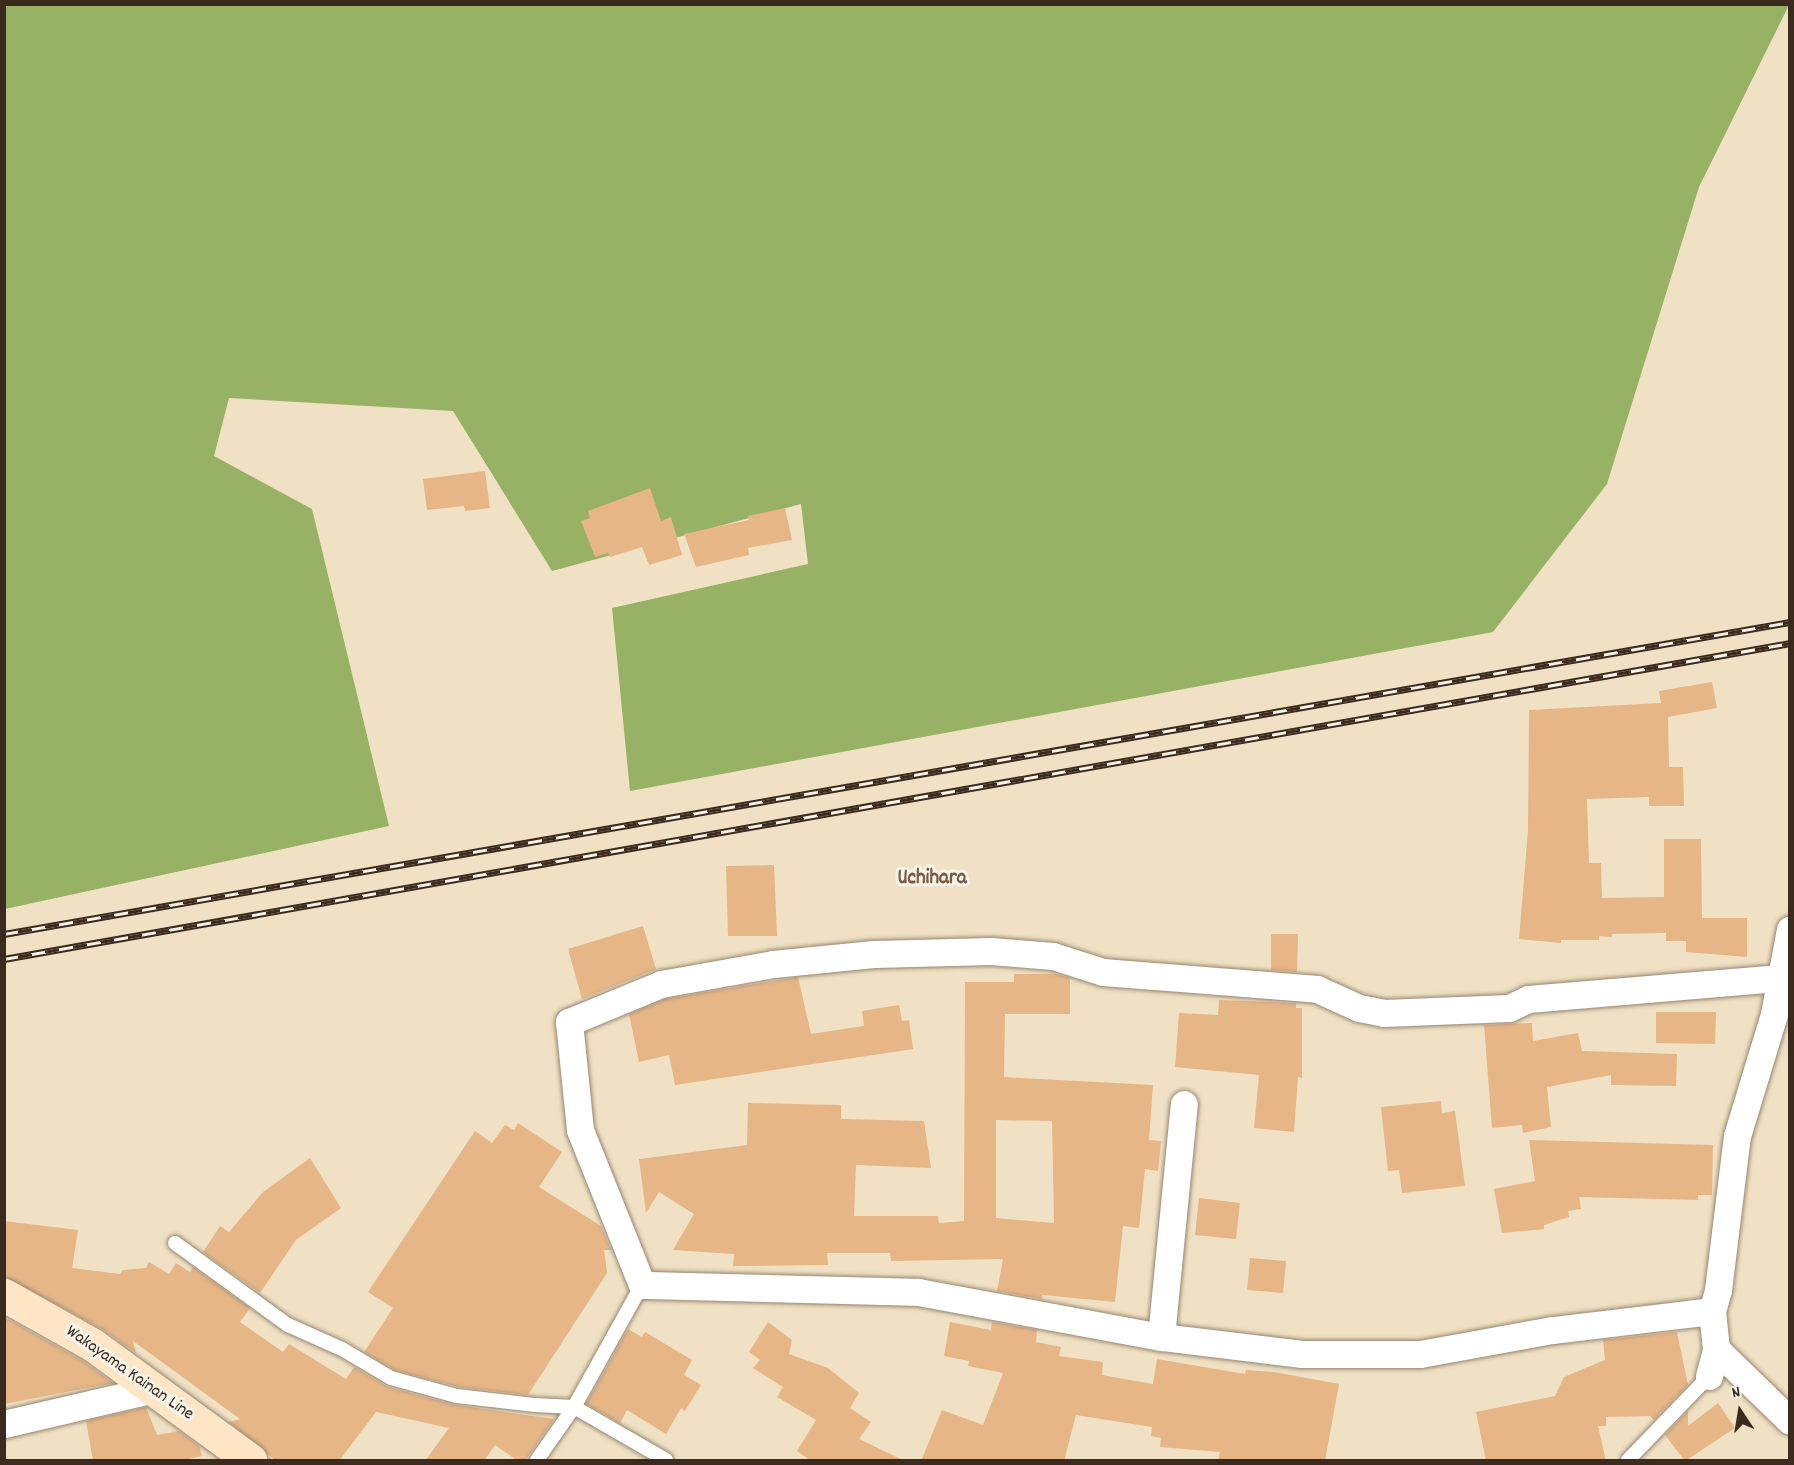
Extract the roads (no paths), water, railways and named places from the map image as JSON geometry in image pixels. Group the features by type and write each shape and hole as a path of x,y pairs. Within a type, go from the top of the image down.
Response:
{"main road":[{"name":"Wakayama Kainan Line","path":"4,1295 93,1345 250,1461"}],"street":[{"path":"1709,1376 1716,1349 1712,1311 1737,1136 1773,1014 1790,929"},
{"path":"1712,1311 1552,1330 1420,1354 1302,1354 1161,1337 918,1292 642,1285 580,1130 569,1023 661,984 773,964 874,954 991,951 1053,956 1103,972 1317,989 1359,1008 1384,1013 1509,1008 1528,999 1780,978"},
{"path":"1161,1337 1184,1104"},
{"path":"1716,1349 1790,1421"},
{"path":"4,1424 155,1389"}],"lane":[{"path":"175,1244 288,1325 342,1348 392,1378 458,1396 574,1407 666,1461"},
{"path":"537,1461 574,1407 642,1285"},
{"path":"1628,1461 1709,1376"}],"railway":[{"path":"4,934 1790,622"},
{"path":"4,959 1790,643"}],"district":[{"name":"Uchihara","path":"932,879"}]}
